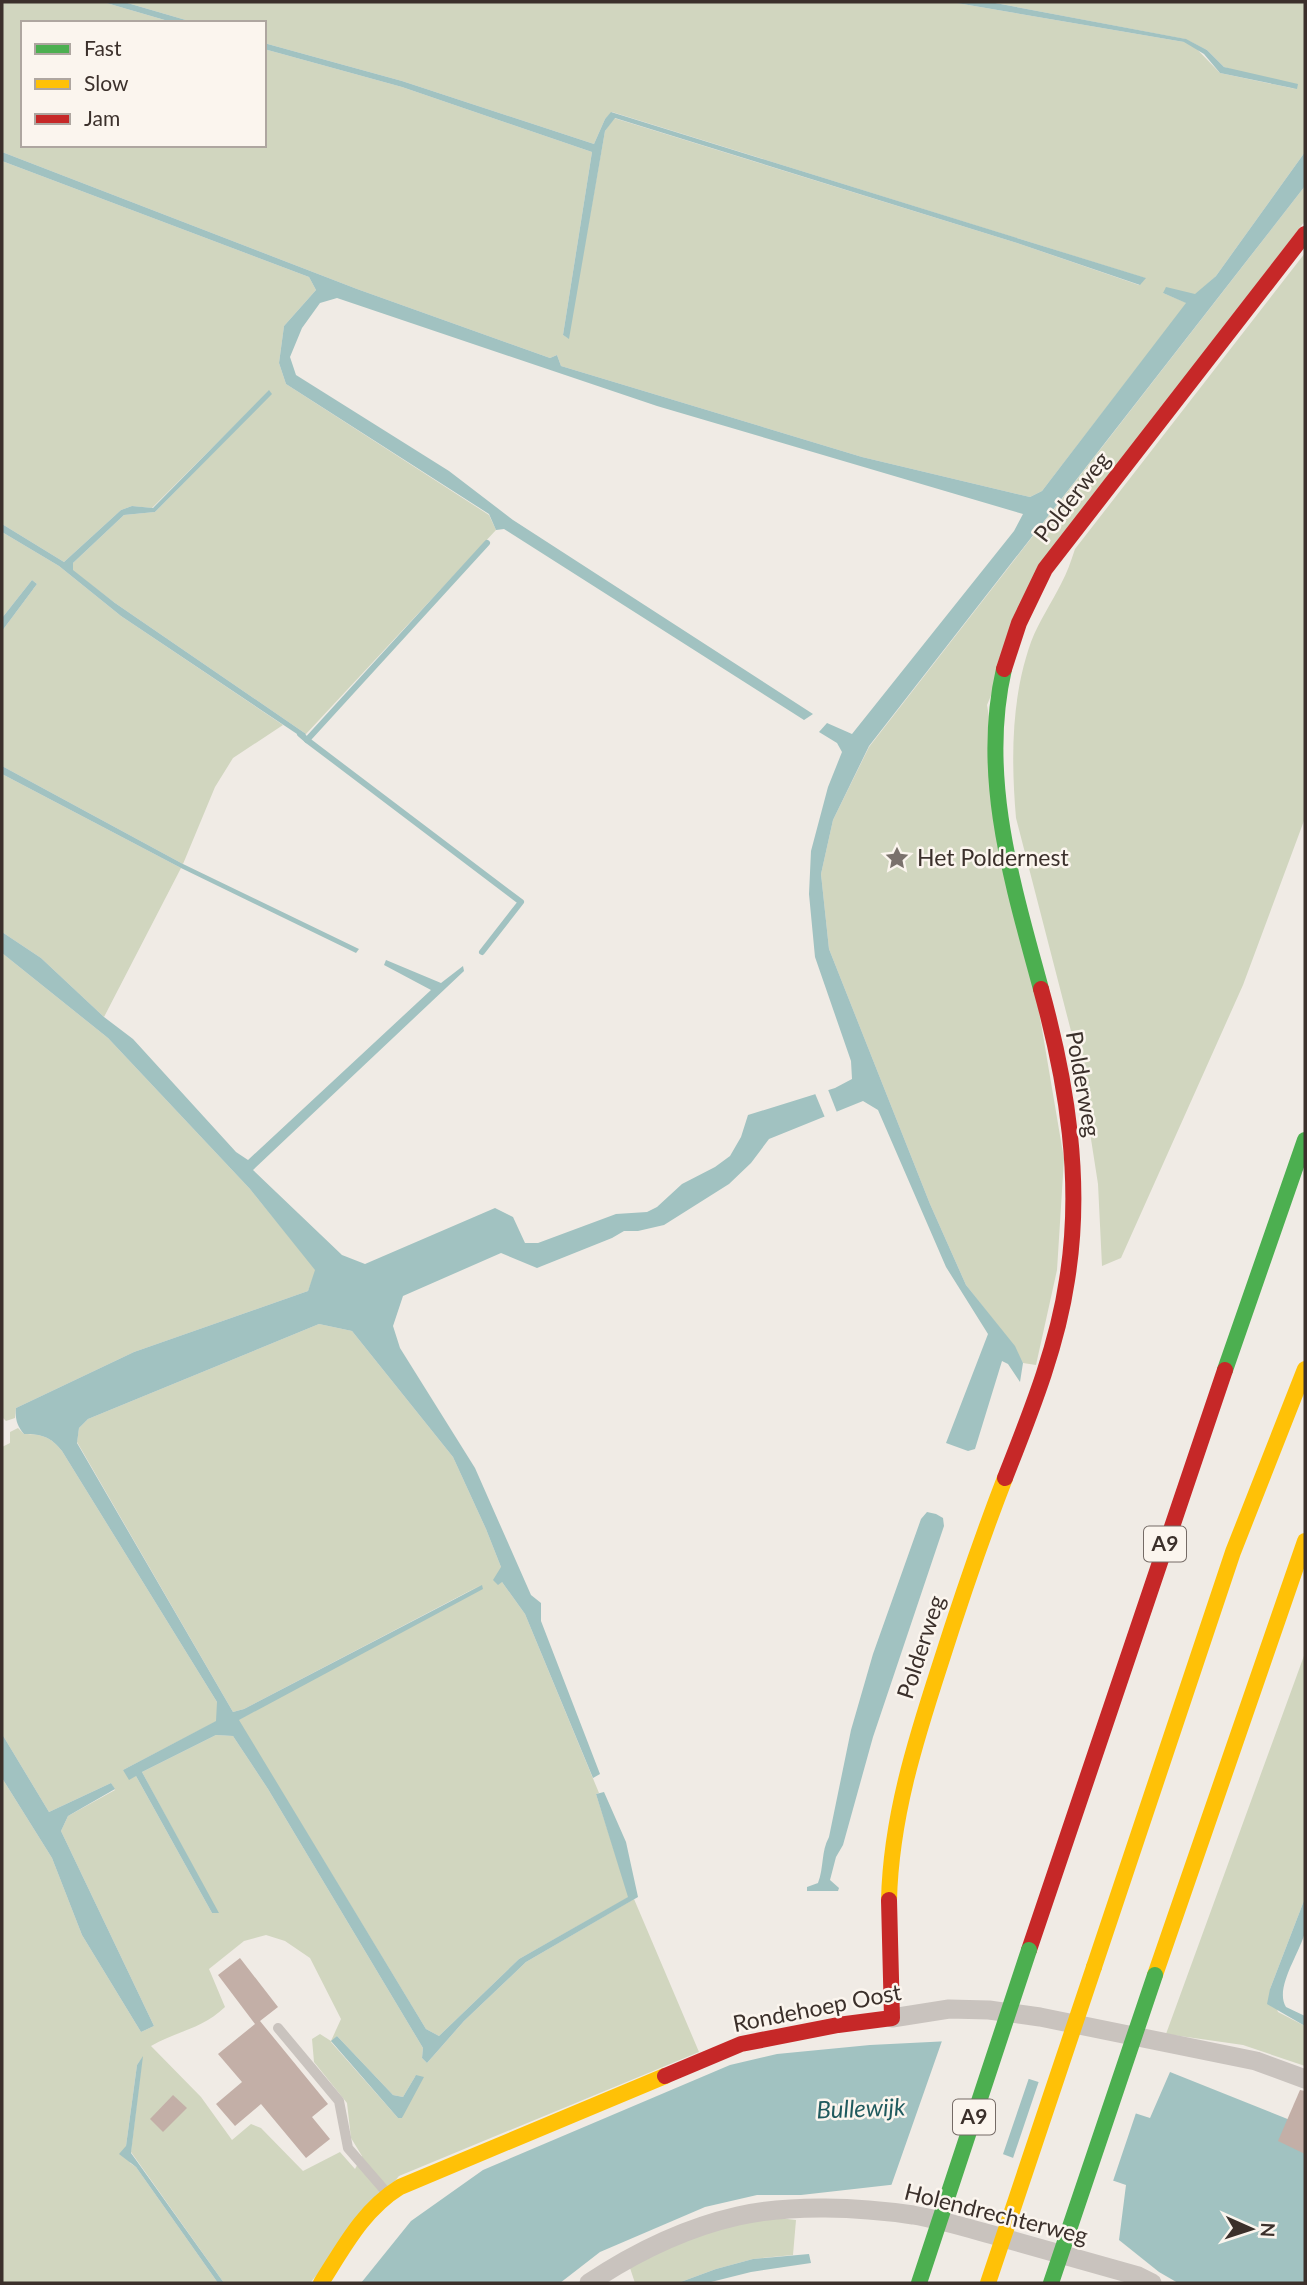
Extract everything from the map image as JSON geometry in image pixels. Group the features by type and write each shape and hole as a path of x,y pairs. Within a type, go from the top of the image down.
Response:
{"main road":[{"name":"Polderweg","path":"892,2018 888,1909 892,1853 910,1757 975,1554 1052,1345 1072,1246 1074,1163 1060,1065 1006,847 998,794 995,758 1000,682 1015,627 1045,569 1305,234"},
{"name":"A9","path":"919,2283 1183,1491 1305,1140"},
{"path":"988,2283 1233,1552 1305,1369"},
{"path":"1051,2283 1305,1541"},
{"name":"Rondehoep Oost","path":"321,2283 371,2208 387,2193 741,2045 838,2025 892,2018"}],"street":[{"name":"Rondehoep Oost","path":"892,2018 949,2009 989,2010 1040,2017 1256,2061 1305,2078"},
{"name":"Holendrechterweg","path":"589,2283 630,2257 663,2241 738,2216 769,2211 821,2209 859,2209 913,2215 949,2223 1138,2276 1152,2283"}],"lane":[{"path":"278,2028 339,2101 348,2148 387,2193"}],"green space":[{"path":"2,2 103,2 168,21 21,21 21,147 266,147 266,50 402,87 592,152 563,335 568,338 605,131 614,118 1017,243 1139,285 1145,278 612,112 605,119 594,144 402,81 266,44 266,21 189,21 124,2 951,2 1184,42 1185,39 990,2 1305,2 1305,152 1216,276 1195,295 1163,293 1187,303 1042,491 1030,497 862,457 561,366 557,355 550,358 357,289 2,152","holes":["1189,41 1207,50 1224,67 1296,89 1220,73"]},
{"path":"2,161 309,277 316,290 284,326 279,363 286,384 489,515 496,530 306,734 115,603 73,571 73,563 124,515 155,512 271,394 269,391 152,508 132,506 121,510 64,562 2,524"},
{"path":"1305,186 1305,221 1051,552 987,705 1064,1159 1057,1270 1036,1365 1023,1363 1014,1346 966,1285 930,1204 829,949 821,874 833,820 869,747"},
{"path":"1305,253 1305,818 1243,985 1121,1258 1102,1266 1098,1184 1079,1062 1016,818 1014,729 1024,663 1031,642 1063,580 1075,549"},
{"path":"2,532 59,566 121,616 283,725 233,758 215,787 183,864 2,766 2,631 37,584 32,580 2,618"},
{"path":"2,774 181,868 104,1017 41,958 2,932"},
{"path":"2,953 108,1038 250,1189 316,1270 308,1291 134,1352 16,1408 15,1418 6,1421 2,1417"},
{"path":"319,1324 352,1331 453,1457 501,1567 502,1582 525,1614 599,1793 596,1794 629,1897 519,1959 439,2036 426,2029 238,1720 481,1585 244,1709 233,1712 77,1442 79,1428 88,1419"},
{"path":"18,1428 24,1434 46,1437 62,1451 217,1702 217,1721 123,1770 136,1776 212,1913 218,1913 142,1772 216,1735 233,1736 268,1789 423,2048 422,2058 427,2063 464,2021 526,1962 634,1899 699,2052 399,2176 310,2283 224,2283 131,2152 142,2058 137,2065 126,2146 130,2163 136,2167 218,2283 2,2283 2,1778 52,1858 82,1935 141,2032 154,2026 61,1831 68,1816 115,1790 111,1783 49,1812 2,1734 2,1447 10,1443 10,1432","holes":["266,1935 285,1941 310,1958 341,2019 331,2041 320,2034 312,2039 314,2062 347,2103 351,2138 362,2156 355,2169 340,2152 303,2171 261,2128 251,2124 232,2140 201,2097 151,2046 198,2025 225,2007 209,1969 244,1941","337,2036 393,2095 403,2097 416,2075 402,2118 398,2118 331,2042"]},
{"path":"1305,1653 1305,1898 1270,1989 1278,2012 1305,2026 1305,2066 1243,2045 1166,2034"},
{"path":"779,2218 796,2220 793,2255 753,2259 678,2283 635,2283 629,2265 716,2226"}],"water":[{"path":"103,2 124,2 189,21 168,21"},
{"path":"951,2 990,2 1186,39 1207,50 1224,67 1298,84 1297,89 1220,73 1204,54 1184,42"},
{"path":"266,44 402,81 594,144 611,112 1146,278 1140,285 1017,243 615,118 605,131 569,339 563,335 592,152 402,87 266,50"},
{"path":"2,152 357,289 550,358 557,355 561,366 862,457 1030,497 1042,491 1186,303 1163,293 1166,287 1195,294 1216,276 1305,152 1305,186 869,746 833,820 821,874 829,949 930,1204 966,1285 1015,1346 1023,1363 1020,1382 1008,1364 1002,1361 975,1449 968,1451 946,1443 988,1334 946,1267 878,1110 863,1101 769,1139 751,1163 729,1184 664,1225 624,1231 537,1268 501,1253 403,1296 393,1326 400,1348 475,1468 531,1595 541,1603 541,1621 600,1774 593,1778 525,1614 502,1582 498,1585 493,1580 501,1567 453,1457 352,1331 319,1324 88,1419 79,1428 77,1443 233,1712 244,1709 482,1585 483,1589 239,1720 426,2029 439,2036 519,1959 628,1897 596,1794 604,1792 626,1842 638,1897 526,1962 464,2021 427,2063 422,2058 423,2048 268,1789 233,1736 216,1735 142,1772 219,1913 212,1913 136,1776 129,1780 123,1770 216,1721 217,1702 62,1451 46,1437 24,1434 17,1422 16,1408 134,1352 308,1291 315,1270 250,1189 108,1038 2,953 2,932 41,958 104,1017 133,1039 236,1152 248,1160 431,990 384,965 386,960 441,983 463,966 464,971 253,1170 342,1255 365,1264 495,1208 513,1217 525,1243 538,1243 616,1214 647,1212 657,1207 682,1184 730,1156 741,1137 748,1115 835,1088 852,1079 851,1061 815,957 809,894 811,851 828,787 842,752 837,743 819,732 827,723 852,734 1014,531 1023,514 657,406 337,298 320,303 302,328 290,357 296,375 449,471 513,520 813,714 804,720 504,529 496,530 489,514 286,384 279,363 284,326 316,290 309,277 2,161"},
{"path":"269,390 272,394 155,512 124,515 73,563 73,570 115,603 306,734 303,738 121,616 59,566 2,532 2,524 64,562 121,510 132,506 153,508"},
{"path":"32,580 37,584 2,631 2,618"},
{"path":"2,766 183,864 359,949 356,953 181,868 2,774"},
{"path":"927,1512 943,1518 944,1526 873,1737 843,1845 836,1857 830,1880 839,1888 838,1891 807,1891 807,1887 818,1883 820,1877 851,1730 873,1654 921,1519"},
{"path":"2,1734 49,1812 111,1783 115,1789 68,1816 61,1831 154,2026 141,2032 82,1935 52,1858 2,1778"},
{"path":"1305,1898 1305,1932 1285,1980 1283,1999 1286,2007 1305,2016 1305,2026 1267,2004 1270,1989"},
{"path":"337,2036 393,2095 403,2097 416,2075 424,2077 402,2118 398,2118 331,2041"},
{"name":"Bullewijk","path":"970,2040 967,2059 1150,2118 1170,2072 1305,2126 1305,2283 1178,2283 1159,2272 1119,2240 1126,2185 1079,2169 1072,2180 944,2132 925,2181 801,2195 757,2195 705,2207 600,2252 560,2283 361,2283 411,2221 483,2170 730,2065 777,2054 870,2045"},
{"path":"143,2056 131,2153 224,2283 218,2283 136,2167 119,2154 126,2146 137,2065"},
{"path":"809,2254 811,2263 751,2272 707,2283 678,2283 753,2259"}],"pier":[{"path":"827,1087 838,1115 826,1120 814,1091"},
{"path":"971,2037 971,2056 1030,2075 1002,2157 946,2136 928,2184 890,2189 943,2038"},
{"path":"1040,2078 1137,2110 1112,2184 1080,2173 1071,2183 1012,2161"}],"building":[{"path":"240,1958 278,2007 260,2021 328,2104 312,2117 330,2139 306,2158 261,2104 235,2126 216,2104 242,2082 218,2054 255,2024 218,1975"},
{"path":"1300,2090 1305,2091 1305,2154 1278,2141"},
{"path":"173,2095 187,2108 163,2132 150,2119"}],"waterway":[{"path":"300,734 307,740 487,543"},
{"path":"307,740 521,902 482,952"}],"traffic: fast":[{"path":"1004,669 997,709 997,790 1010,871 1041,989"},
{"path":"1225,1370 1305,1140"},
{"path":"919,2283 1029,1950"},
{"path":"1051,2283 1155,1975"}],"traffic: slow":[{"path":"1094,1967 1233,1552 1305,1369"},
{"path":"889,1900 894,1840 913,1752 963,1594 1005,1478"},
{"path":"1155,1975 1305,1541"},
{"path":"988,2283 1094,1967"},
{"path":"321,2283 365,2218 400,2187 665,2076"}],"traffic: jam":[{"path":"1004,669 1019,623 1045,569 1305,234"},
{"path":"1005,1478 1050,1356 1067,1280 1072,1243 1073,1170 1070,1133 1058,1060 1041,989"},
{"path":"1029,1950 1225,1370"},
{"path":"665,2076 741,2044 838,2025 892,2018 889,1900"}],"place":[{"name":"Het Poldernest","path":"897,858"}]}
